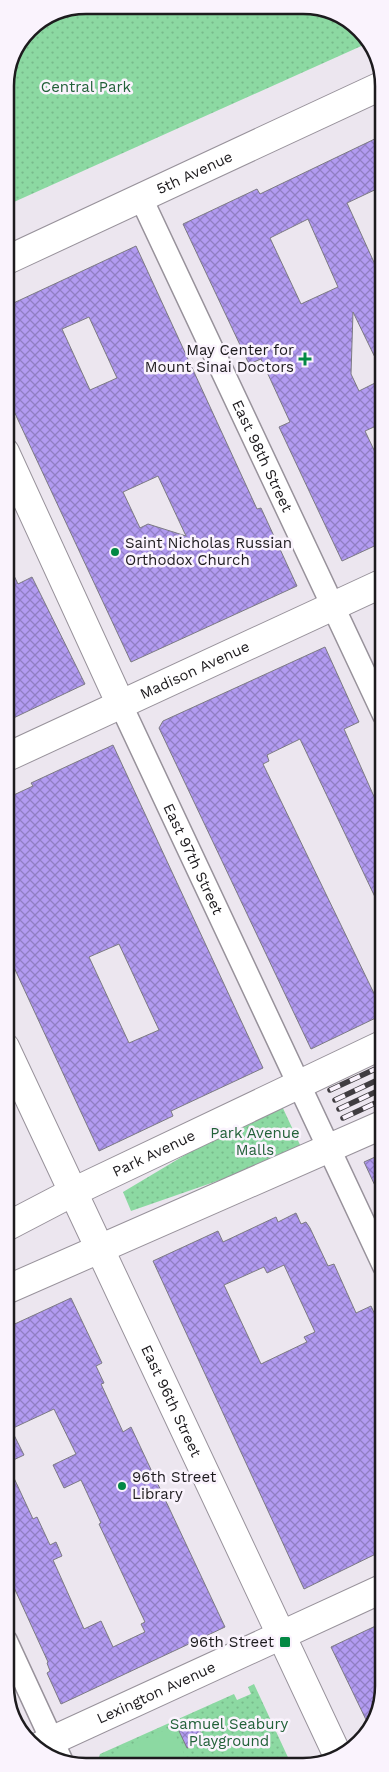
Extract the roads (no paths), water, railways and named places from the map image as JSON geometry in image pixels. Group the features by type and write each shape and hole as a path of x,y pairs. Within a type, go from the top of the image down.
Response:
{"main road":[{"name":"5th Avenue","path":"14,257 375,89"},
{"name":"East 97th Street","path":"14,472 120,705"},
{"name":"Madison Avenue","path":"14,754 375,587"},
{"name":"Park Avenue","path":"14,1223 73,1192 375,1048"},
{"name":"East 96th Street","path":"14,1064 335,1751"},
{"path":"14,1287 375,1128"},
{"name":"Lexington Avenue","path":"50,1749 281,1635 375,1592"}],"street":[{"name":"East 98th Street","path":"141,198 375,696"},
{"name":"East 97th Street","path":"120,705 375,1247"},
{"path":"14,1661 50,1749"}],"railway":[{"path":"330,1090 375,1069"},
{"path":"335,1100 375,1081"},
{"path":"339,1109 375,1092"},
{"path":"343,1118 375,1103"}],"place":[{"name":"May Center for Mount Sinai Doctors","path":"305,359"},
{"name":"Saint Nicholas Russian Orthodox Church","path":"115,552"},
{"name":"96th Street Library","path":"122,1486"},
{"name":"96th Street","path":"285,1642"}],"park label":[{"name":"Central Park","path":"86,87"},
{"name":"Park Avenue Malls","path":"255,1142"},
{"name":"Samuel Seabury Playground","path":"229,1732"}]}
